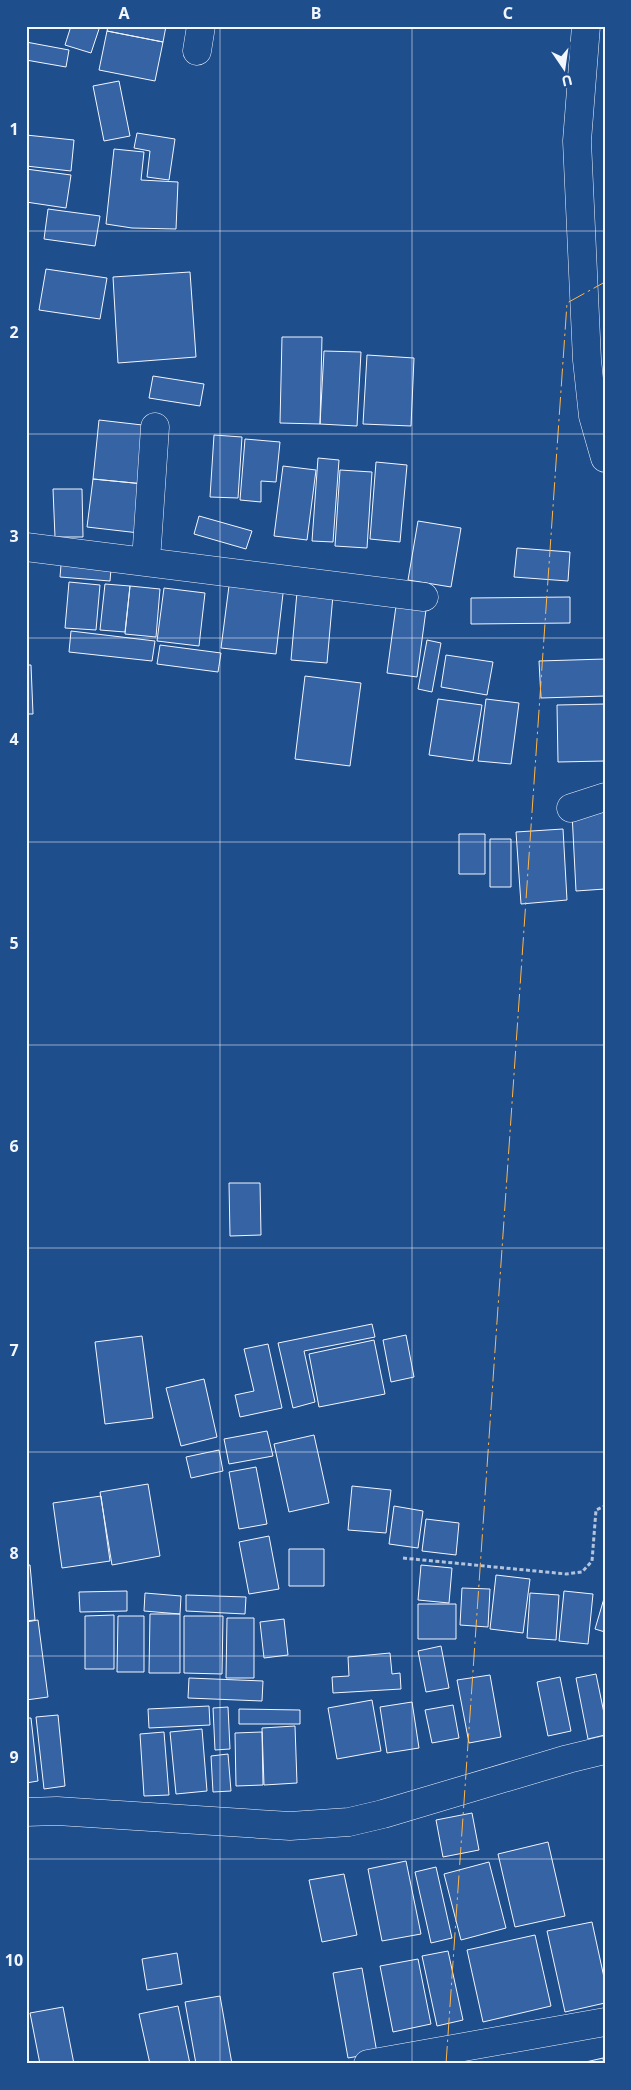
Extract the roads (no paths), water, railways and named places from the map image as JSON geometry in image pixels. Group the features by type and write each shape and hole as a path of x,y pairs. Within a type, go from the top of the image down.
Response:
{"street":[{"path":"586,26 577,141 596,369 593,416 605,458"},
{"path":"146,561 154,428"},
{"path":"26,547 424,597"},
{"path":"571,808 605,797"},
{"path":"26,1812 72,1811 290,1826 350,1822 605,1750"},
{"path":"368,2064 605,2022"}]}
